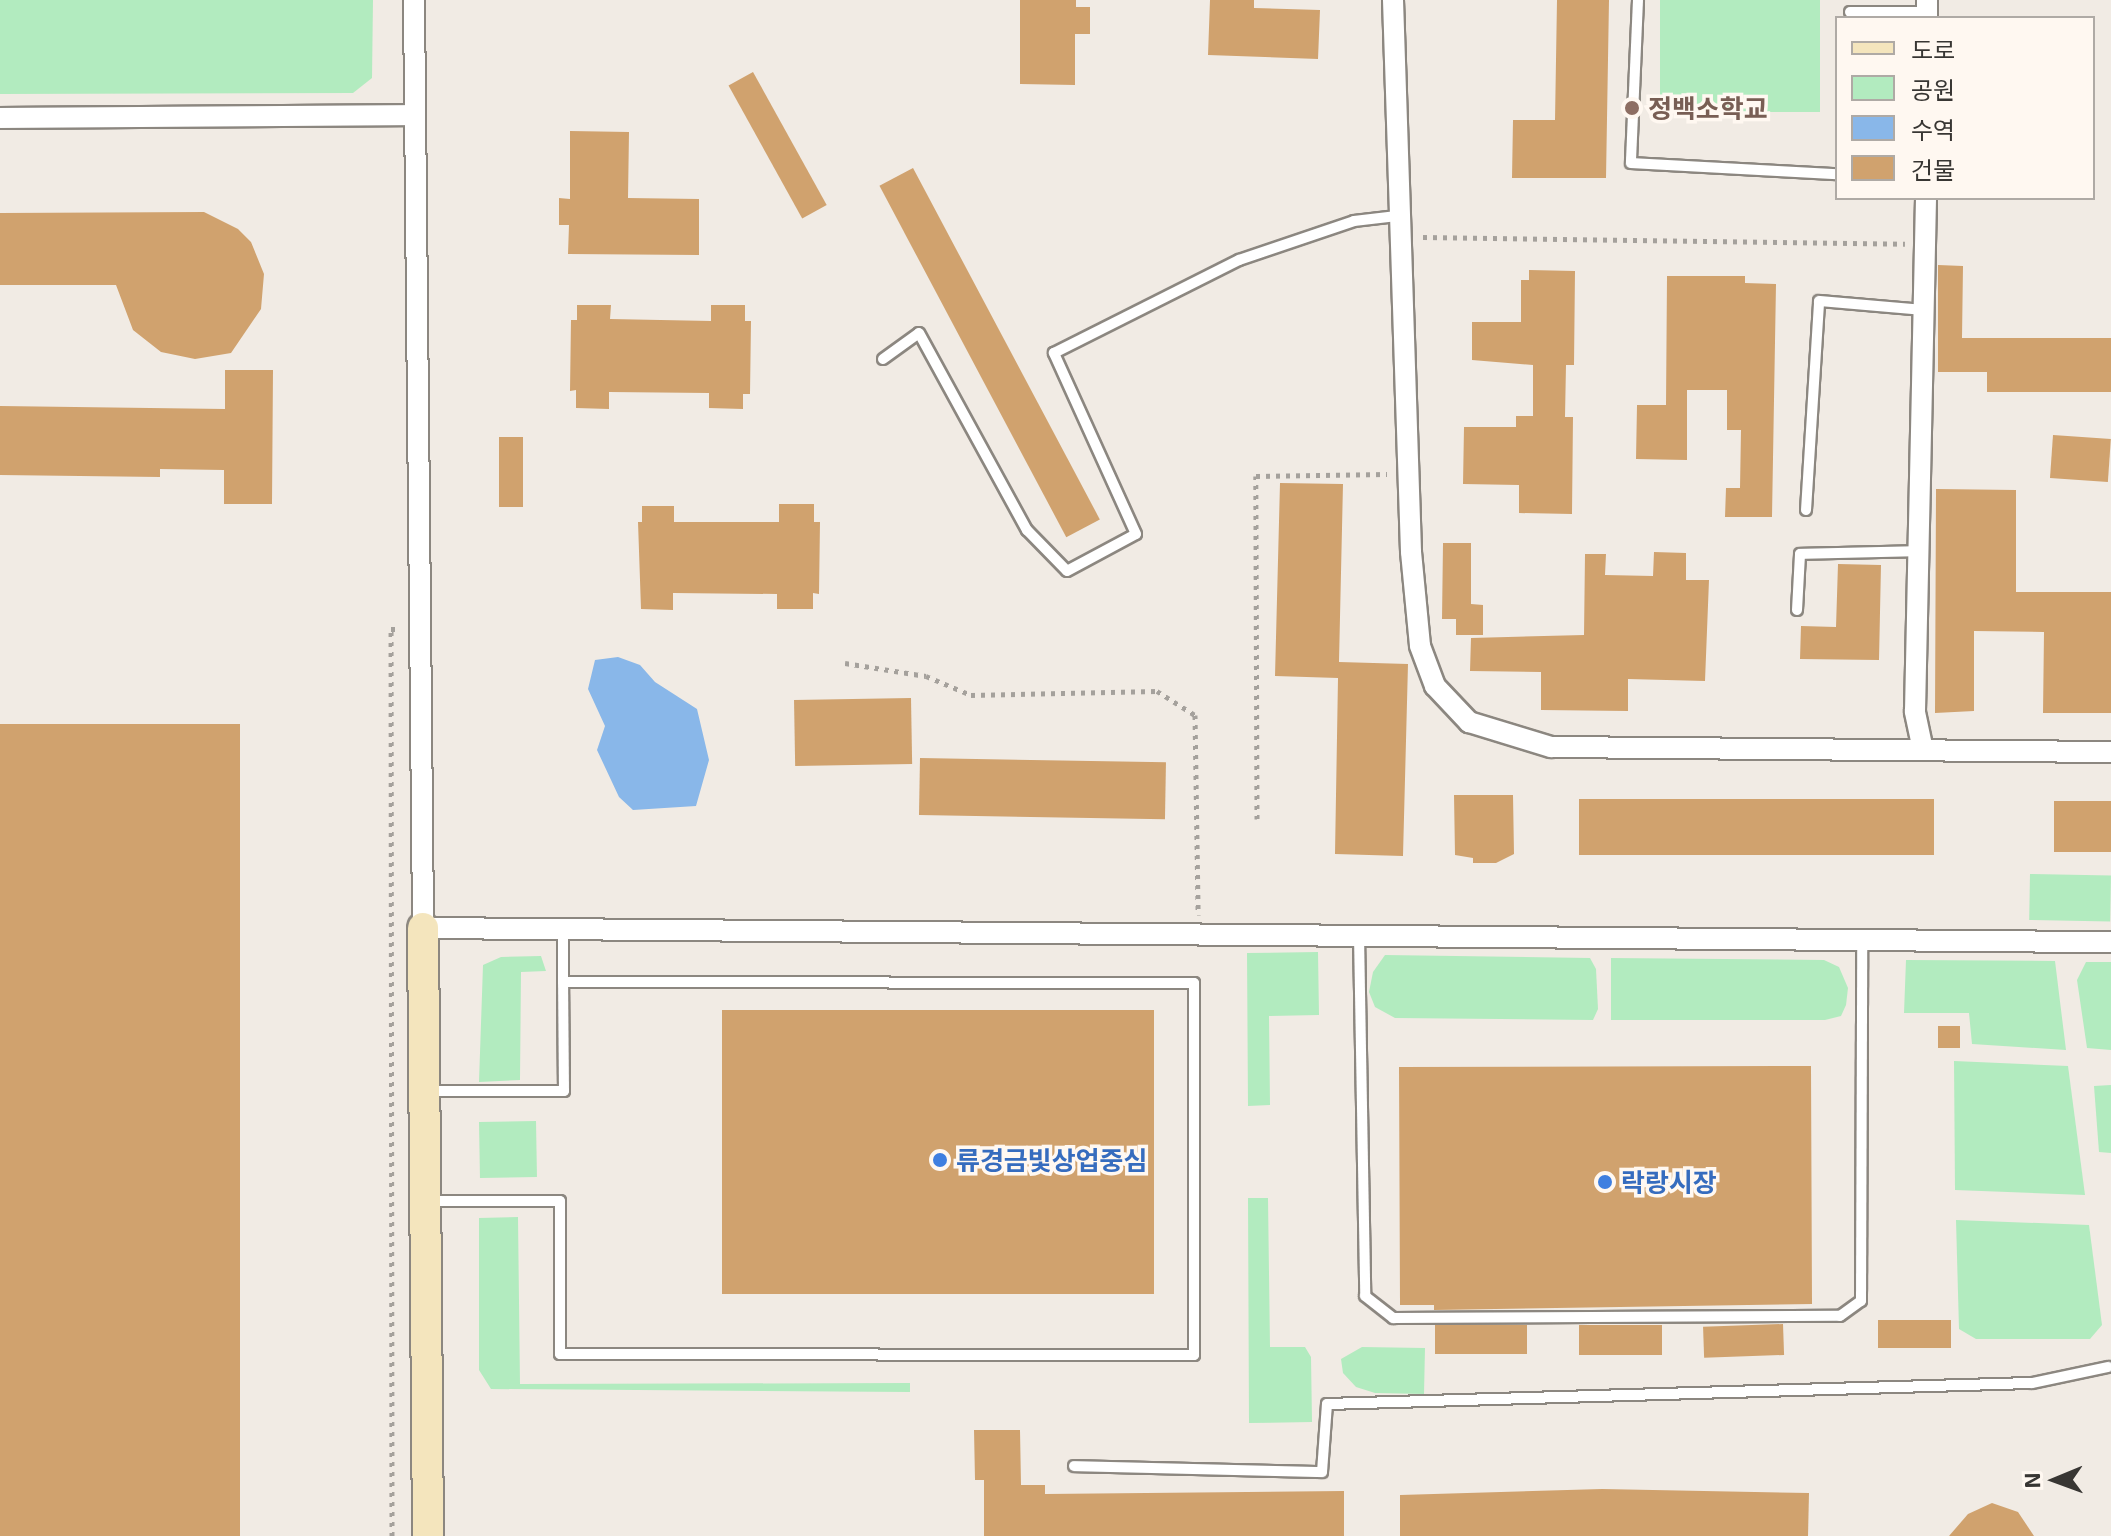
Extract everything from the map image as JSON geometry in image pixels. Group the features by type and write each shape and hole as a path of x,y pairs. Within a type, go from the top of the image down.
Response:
{"main road":[{"path":"423,928 428,1536"}],"street":[{"path":"414,0 423,928 1359,933 2111,942"},
{"path":"1393,0 1397,227 1408,473 1420,646 1435,686 1469,722 1551,747 2111,752"},
{"path":"0,118 415,115"},
{"path":"1923,750 1915,711 1926,200"}],"lane":[{"path":"1638,0 1631,163 1835,174"},
{"path":"1850,0 1850,15 1927,10"},
{"path":"883,359 919,333 1027,530 1067,571 1136,534 1054,353 1239,260 1354,221 1397,227"},
{"path":"1806,510 1819,301 1925,310"},
{"path":"1797,610 1800,554 1919,551"},
{"path":"424,1091 564,1091 563,929"},
{"path":"1359,933 1365,1296 1393,1318 1840,1316 1861,1301 1862,940"},
{"path":"425,1201 560,1201 560,1354 1194,1355 1194,983 563,982"},
{"path":"1074,1466 1322,1472 1327,1404 2032,1383 2108,1367"}],"path":[{"path":"1397,227 1926,244"},
{"path":"1257,819 1256,476 1408,473"},
{"path":"392,1536 391,629 420,630"},
{"path":"845,663 926,676 971,695 1157,691 1195,715 1199,932"}],"green space":[{"path":"0,0 373,0 372,78 353,93 0,94"},
{"path":"1660,0 1820,0 1820,112 1660,112"},
{"path":"2030,874 2111,875 2110,921 2029,920"},
{"path":"1318,952 1319,1015 1269,1016 1270,1105 1248,1106 1247,953"},
{"path":"1385,955 1590,958 1596,969 1598,1009 1593,1020 1395,1018 1375,1007 1369,992 1373,972"},
{"path":"541,956 546,971 521,972 520,1080 479,1082 483,965 501,957"},
{"path":"1611,958 1824,960 1839,967 1848,988 1846,1005 1841,1016 1825,1020 1611,1020"},
{"path":"1906,960 2055,961 2066,1050 1972,1044 1969,1013 1904,1013"},
{"path":"2086,962 2111,962 2111,1050 2087,1048 2077,980"},
{"path":"1954,1061 2068,1066 2085,1195 1955,1190"},
{"path":"2111,1085 2111,1153 2099,1152 2094,1086"},
{"path":"536,1121 537,1177 480,1178 479,1122"},
{"path":"1248,1198 1268,1198 1270,1347 1305,1347 1311,1357 1312,1422 1249,1423"},
{"path":"518,1217 520,1384 910,1383 910,1392 491,1389 479,1370 479,1218"},
{"path":"1956,1220 2089,1225 2102,1325 2090,1339 1976,1339 1959,1329"},
{"path":"1362,1347 1425,1348 1424,1394 1375,1393 1356,1387 1343,1373 1341,1359"}],"water":[{"path":"618,657 640,665 655,682 697,709 709,760 696,806 633,810 619,797 597,750 605,726 588,689 595,660"}],"building":[{"path":"1020,0 1076,0 1076,7 1090,7 1090,34 1075,34 1075,85 1020,84"},
{"path":"1210,0 1254,0 1254,8 1320,10 1318,59 1208,55"},
{"path":"1557,0 1609,0 1606,178 1512,178 1513,120 1555,120"},
{"path":"753,72 827,205 802,219 729,86"},
{"path":"570,131 629,132 628,198 699,199 699,255 568,254 569,225 559,225 559,198 570,199"},
{"path":"913,168 1100,519 1066,537 879,186"},
{"path":"204,212 238,229 251,242 264,274 261,309 231,353 195,359 161,352 133,330 116,285 0,285 0,213"},
{"path":"1938,265 1963,266 1962,338 2111,338 2111,392 1987,392 1987,372 1938,372"},
{"path":"1529,270 1575,271 1574,365 1566,365 1565,417 1573,417 1572,514 1519,513 1519,485 1463,484 1464,427 1516,427 1516,416 1533,416 1533,365 1472,360 1472,322 1521,322 1521,280 1529,280"},
{"path":"1667,276 1745,276 1745,283 1776,284 1772,517 1725,517 1726,488 1740,488 1741,430 1727,430 1727,390 1687,390 1687,460 1636,459 1637,405 1666,405"},
{"path":"577,305 611,305 610,319 711,321 711,305 745,305 745,321 751,321 750,394 743,394 743,409 709,408 709,393 609,392 609,409 576,408 576,390 570,391 571,320 577,320"},
{"path":"225,370 273,370 272,504 224,504 224,470 160,469 160,477 0,475 0,406 225,409"},
{"path":"2053,435 2111,439 2108,482 2050,478"},
{"path":"499,437 523,437 523,507 499,507"},
{"path":"1280,483 1343,484 1339,662 1408,664 1403,856 1335,854 1338,678 1275,676"},
{"path":"1936,489 2016,490 2016,592 2111,592 2111,713 2043,713 2044,632 1974,631 1974,711 1935,713"},
{"path":"779,504 814,504 814,522 820,522 819,594 813,593 813,609 777,609 777,594 673,593 673,610 641,609 638,522 642,522 642,506 674,506 674,522 779,522"},
{"path":"1443,543 1471,543 1471,604 1483,605 1483,635 1456,635 1456,619 1442,619"},
{"path":"1654,552 1686,553 1686,580 1709,580 1705,681 1628,679 1628,711 1541,710 1541,672 1470,671 1471,638 1584,635 1585,554 1606,554 1605,575 1653,576"},
{"path":"1838,564 1881,565 1879,660 1800,659 1801,626 1836,627"},
{"path":"911,698 912,764 795,766 794,700"},
{"path":"0,724 240,724 240,1536 0,1536"},
{"path":"920,758 1166,762 1165,819 919,815"},
{"path":"1454,795 1513,795 1514,854 1496,863 1473,863 1473,858 1455,855"},
{"path":"1579,799 1934,799 1934,855 1579,855"},
{"path":"2054,801 2111,801 2111,852 2054,852"},
{"path":"722,1010 1154,1010 1154,1294 722,1294"},
{"path":"1938,1026 1960,1026 1960,1048 1938,1048"},
{"name":"락랑시장","path":"1811,1066 1812,1304 1434,1310 1434,1305 1400,1305 1399,1067"},
{"path":"1878,1320 1951,1320 1951,1348 1878,1348"},
{"path":"1783,1324 1784,1355 1704,1358 1703,1327"},
{"path":"1435,1325 1527,1325 1527,1354 1435,1354"},
{"path":"1579,1325 1662,1325 1662,1355 1579,1355"},
{"path":"974,1430 1020,1430 1021,1485 1045,1485 1045,1494 1344,1491 1344,1536 984,1536 984,1480 975,1480"},
{"path":"1602,1489 1809,1493 1808,1536 1400,1536 1400,1495"},
{"path":"1992,1503 2018,1512 2034,1536 1949,1536 1968,1514"}],"place":[{"name":"정백소학교","path":"1632,108"},
{"name":"류경금빛상업중심","path":"940,1160"},
{"name":"락랑시장","path":"1605,1182"}]}
